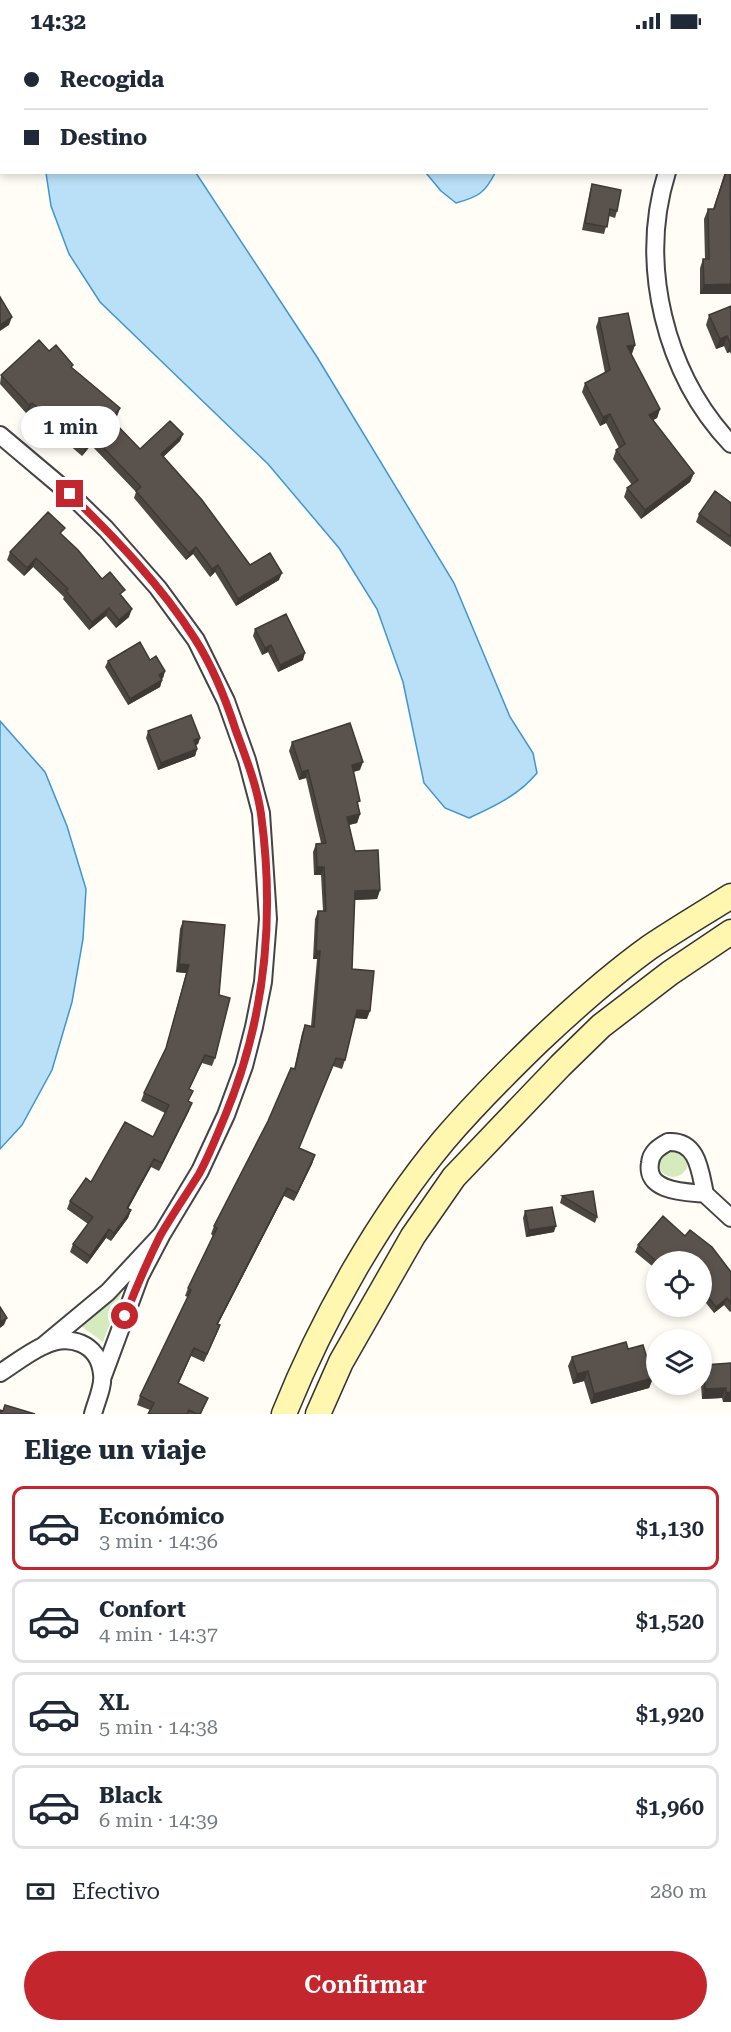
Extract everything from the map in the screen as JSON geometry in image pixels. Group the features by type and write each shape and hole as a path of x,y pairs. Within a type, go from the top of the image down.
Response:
{"street":[{"path":"667,174 657,222 656,269 662,313 673,351 690,388 717,430 731,444"},
{"path":"0,435 70,494 106,529 158,588 196,640 226,701 247,760 261,813 268,919 263,982 244,1066 226,1115 200,1171 140,1276 103,1376 93,1414"},
{"path":"284,1414 314,1346 349,1280 396,1205 444,1140 493,1085 580,1002 650,948 731,896"},
{"path":"318,1414 341,1362 413,1236 454,1177 601,1026 670,973 731,932"},
{"path":"705,1194 731,1218"},
{"path":"0,1373 44,1346 108,1292 162,1234"},
{"path":"44,1346 60,1340 75,1340 86,1346 99,1359 103,1376"}],"green space":[{"path":"673,1147 684,1151 688,1162 684,1173 673,1177 662,1173 658,1162 662,1151"},
{"path":"122,1291 103,1342 81,1326"}],"water":[{"path":"46,174 197,174 317,357 454,583 510,717 533,753 537,773 522,788 469,818 445,808 424,783 403,682 377,609 339,548 268,464 100,302 69,254 51,206"},
{"path":"427,174 494,174 488,185 470,199 456,203 441,191"},
{"path":"0,721 45,772 67,826 86,889 83,939 72,1002 52,1070 22,1125 0,1149"}],"building":[{"path":"725,174 730,174 731,284 704,285 703,259 709,259 708,209 714,209"},
{"path":"592,184 621,190 617,211 610,209 607,227 585,223"},
{"path":"0,297 12,317 0,325"},
{"path":"731,306 730,343 727,336 720,339 709,315"},
{"path":"628,313 635,345 627,346 660,409 649,415 694,473 645,510 627,488 638,480 616,450 625,444 610,414 603,417 585,383 610,370 599,318"},
{"path":"39,340 49,351 56,345 73,365 71,367 120,408 111,419 140,449 170,421 183,434 161,454 202,500 250,565 270,553 282,573 238,599 218,565 212,569 196,547 189,553 136,491 141,487 94,438 85,448 32,403 29,405 1,375"},
{"path":"715,491 731,503 731,537 699,514"},
{"path":"48,512 65,528 60,533 78,550 102,579 110,572 125,590 120,594 132,609 119,620 109,608 92,622 66,591 68,589 36,558 27,568 10,552"},
{"path":"286,614 305,653 280,665 271,645 265,648 255,629"},
{"path":"140,642 150,660 156,656 165,671 159,675 162,680 130,699 108,661"},
{"path":"191,715 200,738 194,740 197,749 161,763 148,731"},
{"path":"350,723 363,762 352,765 360,801 357,802 360,814 347,817 355,851 378,850 380,890 355,891 352,969 374,971 370,1011 357,1010 345,1060 336,1058 299,1148 315,1155 297,1193 287,1188 217,1324 220,1325 207,1354 194,1348 178,1383 208,1398 200,1414 189,1410 187,1414 148,1414 154,1403 140,1396 191,1290 188,1288 217,1228 214,1226 268,1121 291,1068 295,1069 305,1025 314,1027 320,951 316,951 318,911 326,911 324,867 317,867 316,844 326,843 308,770 302,772 292,742"},
{"path":"183,921 225,925 219,995 230,998 215,1058 205,1055 189,1089 193,1091 188,1101 192,1103 162,1163 154,1159 127,1208 131,1210 114,1233 109,1229 90,1256 73,1244 93,1217 70,1201 86,1178 91,1182 125,1122 153,1137 169,1105 144,1093 166,1048 189,965 179,964"},
{"path":"593,1191 597,1217 562,1196"},
{"path":"552,1207 556,1226 529,1230 525,1211"},
{"path":"663,1216 685,1236 690,1230 712,1247 731,1272 731,1303 727,1298 716,1307 712,1302 712,1251 646,1252 638,1245"},
{"path":"0,1307 7,1318 0,1322"},
{"path":"626,1342 628,1349 643,1345 646,1355 646,1380 594,1394 588,1371 577,1374 572,1357"},
{"path":"731,1363 731,1392 726,1393 726,1388 712,1389 712,1364"},
{"path":"5,1405 35,1414 0,1414 0,1410 3,1411"}],"route":[{"path":"70,494 106,529 158,588 196,640 226,701 247,760 261,813 265,864 268,919 263,982 244,1066 226,1115 200,1171 140,1276 125,1316"}]}
